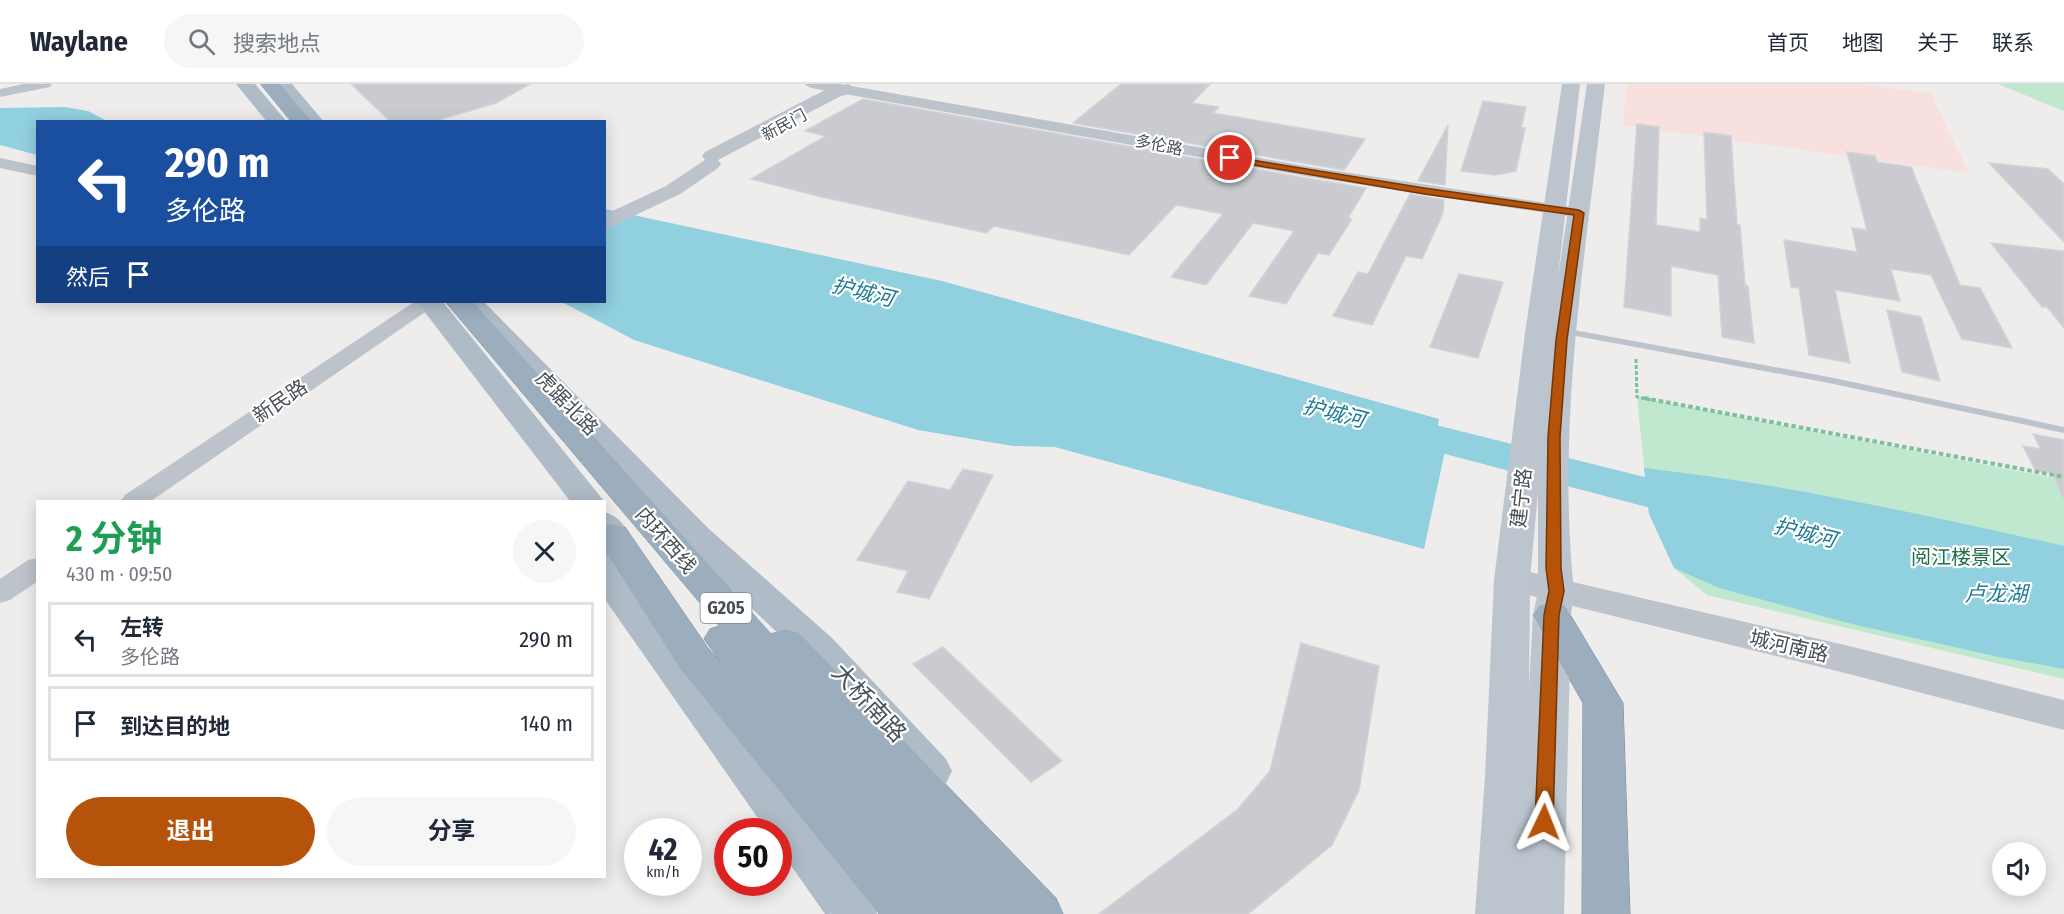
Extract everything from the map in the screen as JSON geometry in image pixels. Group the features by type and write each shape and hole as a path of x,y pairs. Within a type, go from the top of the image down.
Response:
{"highway":[{"path":"258,84 288,120"},
{"path":"270,84 301,120"},
{"name":"内环西线","path":"443,303 953,914"},
{"name":"内环西线","path":"460,303 992,914"},
{"path":"664,504 686,543 779,637 1039,914"},
{"path":"609,529 694,658 909,914"},
{"path":"1554,591 1603,703 1606,914"}],"main road":[{"path":"245,84 276,120"},
{"path":"282,84 313,120"},
{"name":"建宁路","path":"1540,914 1554,591 1542,431 1554,209 1570,84"},
{"name":"建宁路","path":"1499,914 1507,777 1512,580 1563,331 1596,84"},
{"path":"429,303 586,500"},
{"name":"虎踞北路","path":"471,303 664,504"},
{"name":"大桥南路","path":"664,504 818,648 1061,914"},
{"path":"609,529 610,579 853,914"}],"street":[{"path":"0,93 45,84"},
{"name":"多伦路","path":"812,84 1300,171 1579,213"},
{"path":"895,97 910,84"},
{"name":"新民门","path":"606,222 620,210 673,190 712,160 842,94 847,89"},
{"path":"0,163 36,171"},
{"name":"新民路","path":"135,500 427,303"},
{"path":"0,593 36,568"},
{"name":"城河南路","path":"1512,580 1849,660 2064,715"}],"lane":[{"path":"1563,331 1829,380 2064,430"}],"path":[{"path":"1635,343 1637,397 2064,477"}],"shaded area":[{"path":"1627,84 1860,84 1930,93 1969,173 1623,125"}],"green space":[{"path":"1998,84 2064,84 2064,111"},
{"name":"卢龙湖","path":"1637,397 2064,480 2064,679 1707,595 1674,568 1649,514"}],"water":[{"path":"65,107 88,111 105,120 36,120 36,155 0,145 0,108"},
{"path":"606,209 942,281 1439,419 1436,434 1448,437 1424,549 1055,447 1013,446 918,430 634,340 564,303 606,303"},
{"name":"卢龙湖","path":"1644,468 1803,492 2064,546 2064,669 1852,624 1719,588 1674,568 1649,514"}],"building":[{"path":"351,84 530,84 496,103 438,120 389,120"},
{"path":"1121,84 1210,84 1192,103 1219,107 1213,113 1365,139 1344,170 1073,123"},
{"path":"863,99 1366,188 1348,218 1352,219 1329,255 1318,253 1286,304 1249,296 1294,231 1253,223 1206,285 1171,277 1223,214 1176,205 1129,255 994,226 986,233 751,179 826,136 805,131"},
{"path":"1483,101 1526,107 1521,128 1525,128 1516,171 1495,175 1461,171"},
{"path":"1637,124 1659,127 1656,225 1700,232 1700,218 1707,220 1704,132 1731,136 1737,225 1740,225 1745,285 1748,286 1754,343 1722,337 1718,275 1671,266 1671,316 1624,307"},
{"path":"1448,125 1445,185 1418,181"},
{"path":"1847,152 1875,156 1877,162 1911,167 1960,285 1980,288 2012,348 1962,339 1931,275 1891,269 1900,301 1835,290 1850,363 1809,355 1799,288 1791,287 1784,240 1857,252 1852,228 1867,230"},
{"path":"1989,163 2048,169 2064,184 2064,242"},
{"path":"1410,194 1444,200 1443,213 1422,259 1406,256 1372,325 1333,316 1358,272 1368,274"},
{"path":"1991,243 2064,251 2064,328 2047,307 2042,307"},
{"path":"1459,274 1503,282 1478,358 1430,347"},
{"path":"1887,310 1921,317 1940,381 1902,372"},
{"path":"2033,434 2064,440 2064,500 2052,473 2036,471 2023,446 2041,449"},
{"path":"963,469 993,475 929,599 897,592 908,571 857,560 908,481 950,490"},
{"path":"1301,643 1379,666 1359,790 1332,845 1248,914 1099,914 1238,809 1270,771"},
{"path":"943,647 1062,761 1031,782 913,664"}],"waterway":[{"name":"护城河","path":"1384,425 1708,508"}],"route":[{"path":"1230,158 1424,191 1579,213 1562,340 1554,437 1556,591 1551,615 1544,822"}],"park label":[{"name":"阅江楼景区","path":"1961,557"}]}
